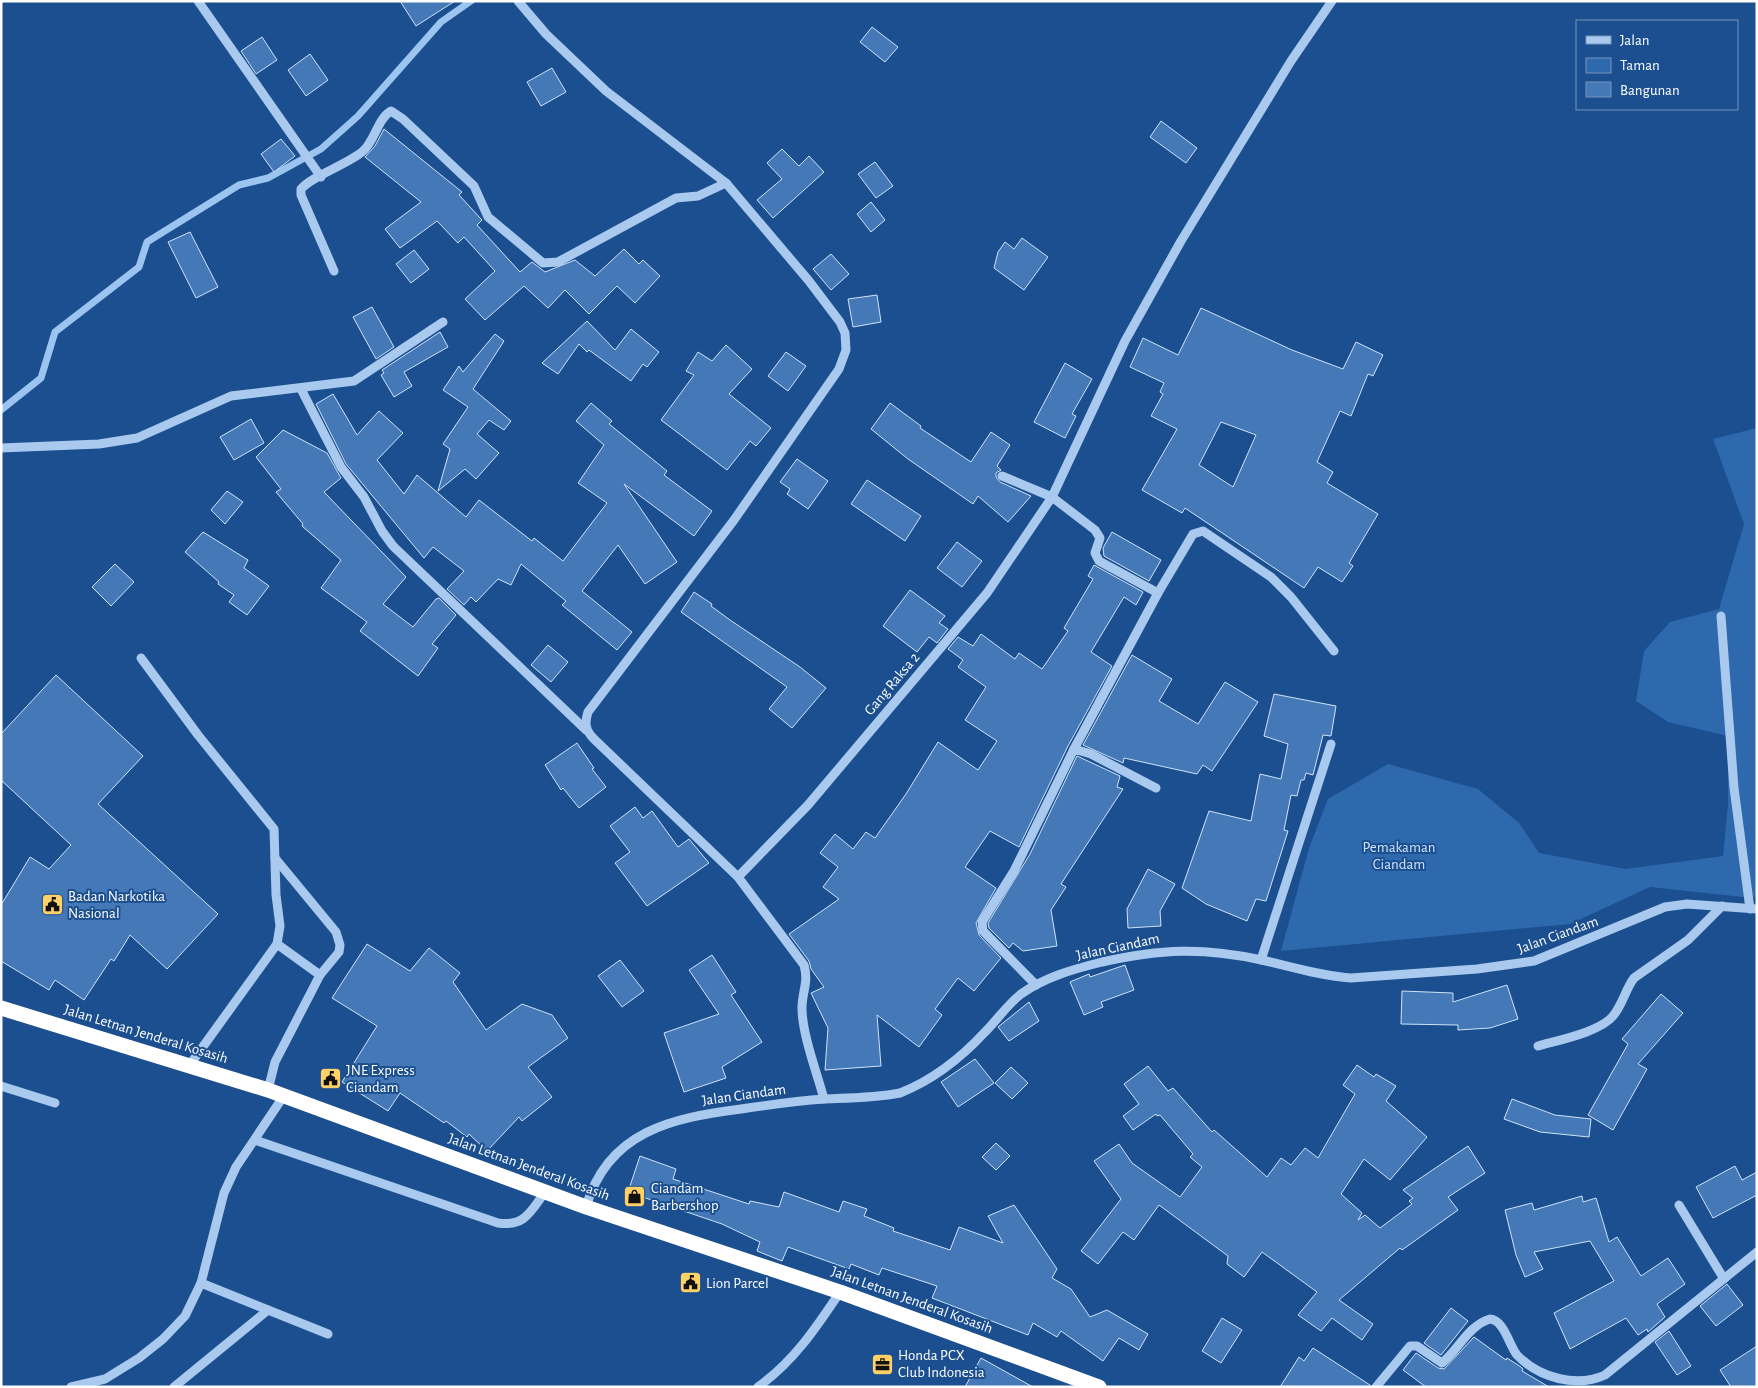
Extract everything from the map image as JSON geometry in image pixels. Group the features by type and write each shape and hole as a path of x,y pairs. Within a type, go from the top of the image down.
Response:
{"highway":[{"name":"Jalan Letnan Jenderal Kosasih","path":"1,1008 268,1090 586,1207 840,1292 1100,1387"}],"street":[{"path":"198,1 321,177"},
{"path":"518,1 546,34 606,91 726,183 810,281 840,322 845,333 844,356 839,369 734,520 588,712 587,730"},
{"name":"Gang Raksa 2","path":"738,877 808,805 987,593 1052,497 1125,341 1176,250 1291,61 1332,1"},
{"path":"334,271 301,192 305,186 363,151 372,141 387,114 394,112 474,186 488,217 543,263 558,262 602,240 676,198 698,196 726,183"},
{"path":"1,448 99,444 137,438 231,396 255,391 301,389 354,381 443,322"},
{"path":"301,389 341,467 364,497 382,531 393,546 587,730 738,877 804,965 807,976 802,1006 804,1020 824,1099"},
{"path":"1002,476 1052,497 1098,532 1100,538 1096,553 1099,561 1158,593"},
{"path":"1036,985 986,934 982,926 1014,871 1074,749 1158,593 1193,534 1203,531 1271,577 1291,597 1334,651"},
{"path":"1721,616 1734,788 1753,909"},
{"path":"141,658 198,735 274,829 276,895 280,926 277,944 189,1066"},
{"path":"1261,960 1331,744"},
{"path":"1074,749 1091,754 1156,788"},
{"path":"268,1090 275,1062 320,975 339,952 339,939 336,932 275,858"},
{"name":"Jalan Ciandam","path":"586,1207 591,1191 612,1158 648,1130 667,1122 697,1115 824,1099 885,1096 918,1086 951,1064 1020,995 1036,985 1078,968 1165,950 1201,950 1261,960 1331,977 1351,978 1511,965 1534,961 1665,907 1687,904 1753,909"},
{"path":"1538,1046 1603,1024 1618,1009 1628,986 1634,978 1688,940 1722,906"},
{"path":"277,944 320,975"},
{"path":"1,1086 54,1103"},
{"path":"71,1387 104,1379 139,1358 163,1339 185,1316 201,1283 224,1193 236,1167 283,1097"},
{"path":"255,1140 498,1223 510,1224 524,1220 545,1192"},
{"path":"1679,1205 1724,1279"},
{"path":"1376,1387 1410,1346 1417,1346 1442,1363 1481,1323 1490,1319 1500,1324 1512,1347 1525,1362 1570,1383 1593,1381 1605,1375 1757,1252"},
{"path":"201,1283 328,1334"},
{"path":"758,1387 777,1373 807,1341 840,1292"},
{"path":"174,1387 268,1310"},
{"path":"104,1379 111,1387"}],"green space":[{"name":"Pemakaman Ciandam","path":"1757,428 1757,896 1752,898 1650,887 1570,924 1281,951 1309,848 1328,799 1388,764 1478,789 1519,823 1539,853 1626,869 1723,856 1728,804 1728,736 1668,722 1636,701 1644,651 1670,622 1719,609 1744,524 1713,439"}],"building":[{"path":"400,1 455,1 416,26"},
{"path":"872,27 898,47 885,62 860,42"},
{"path":"262,37 277,60 256,74 241,51"},
{"path":"310,54 328,80 306,96 288,70"},
{"path":"552,68 566,92 541,106 527,82"},
{"path":"1161,121 1197,148 1186,163 1150,137"},
{"path":"384,129 462,192 459,195 482,220 477,225 520,272 532,262 545,272 575,260 595,276 624,249 639,264 643,260 660,276 635,303 617,286 589,314 565,290 548,308 524,286 485,320 465,299 495,271 464,237 458,243 437,221 400,248 385,229 421,202 365,157 375,146"},
{"path":"281,139 295,156 274,172 261,154"},
{"path":"782,149 799,166 809,156 824,172 773,218 757,200 782,179 767,163"},
{"path":"875,162 893,186 876,198 858,174"},
{"path":"871,202 885,220 871,232 857,214"},
{"path":"190,232 218,287 196,298 168,242"},
{"path":"1022,238 1048,257 1024,290 994,268 998,252 1005,242 1014,249"},
{"path":"414,250 429,269 411,283 396,264"},
{"path":"831,254 849,274 831,290 813,269"},
{"path":"877,295 881,322 853,327 848,299"},
{"path":"372,307 394,347 376,359 353,317"},
{"path":"1201,308 1292,350 1343,369 1356,342 1383,355 1373,376 1368,374 1351,416 1340,411 1317,462 1333,472 1327,483 1378,514 1349,563 1353,566 1342,582 1318,567 1304,588 1185,508 1182,513 1142,490 1177,429 1151,416 1163,394 1160,392 1164,383 1130,367 1143,338 1178,355","holes":["1221,422 1256,435 1233,487 1199,465"]},
{"path":"587,321 615,350 631,329 659,352 647,367 643,364 631,381 589,350 587,352 579,344 558,374 542,363"},
{"path":"440,332 448,347 404,372 412,386 394,397 381,375 384,373 382,370"},
{"path":"495,334 504,341 473,389 511,421 504,430 489,420 477,434 499,453 476,479 465,469 438,491 450,449 443,444 468,407 443,390 459,366 463,372"},
{"path":"726,345 752,369 729,394 771,428 756,446 750,441 727,470 661,420 694,375 686,371 698,352 712,361"},
{"path":"786,352 806,366 788,391 768,376"},
{"path":"1065,363 1092,379 1072,414 1076,416 1065,438 1034,422"},
{"path":"333,394 357,435 379,411 403,433 377,460 404,494 417,475 466,517 479,500 532,541 534,538 563,561 607,503 578,483 604,445 576,421 591,403 612,421 609,424 667,471 664,475 712,511 694,536 624,484 677,562 645,584 618,545 582,591 632,632 617,650 562,605 566,601 521,564 511,585 498,579 476,602 471,597 464,605 447,589 464,571 433,547 424,558 346,464 316,404"},
{"path":"890,403 921,426 920,428 971,462 991,432 1010,445 997,466 1001,470 996,473 996,477 1000,482 1031,496 1008,522 978,496 973,504 908,459 871,429"},
{"path":"251,419 264,443 234,460 220,437"},
{"path":"283,430 327,453 341,478 324,492 406,577 383,604 413,627 436,599 439,598 456,615 432,644 438,648 418,676 360,631 367,622 321,588 341,560 302,526 303,524 276,492 281,489 256,457"},
{"path":"797,459 828,481 808,509 787,494 790,489 780,482"},
{"path":"867,480 921,516 905,541 851,504"},
{"path":"227,491 243,502 225,524 211,510"},
{"path":"203,532 248,560 244,568 269,586 247,615 229,602 234,595 218,584 219,582 185,552"},
{"path":"1112,532 1161,560 1149,581 1104,556 1103,548"},
{"path":"957,542 982,561 962,587 937,568"},
{"path":"115,564 134,582 111,606 92,587"},
{"path":"1094,565 1143,592 1136,605 1124,597 1091,652 1112,666 1068,746 1019,847 990,831 965,867 996,888 976,923 979,935 1001,958 974,991 958,978 935,1009 942,1015 919,1047 877,1015 881,1066 825,1070 828,1028 811,993 824,987 811,969 809,961 789,934 839,899 823,887 838,867 820,853 835,834 853,849 866,832 875,838 906,794 938,742 978,770 997,741 965,720 986,687 958,667 963,660 948,649 958,637 973,646 981,634 1015,659 1019,653 1042,669 1068,631 1064,628 1093,579 1088,576"},
{"path":"910,590 945,616 939,623 948,629 937,643 929,637 917,652 883,626"},
{"path":"694,592 712,604 711,606 730,620 800,667 826,688 792,728 769,709 787,687 681,612"},
{"path":"548,645 568,662 551,682 531,665"},
{"path":"1132,655 1172,679 1159,701 1198,724 1225,682 1258,702 1212,771 1203,765 1197,774 1124,758 1123,763 1083,745"},
{"path":"56,675 143,756 98,804 218,914 167,969 130,935 114,961 111,959 84,1000 55,980 49,990 1,961 1,905 30,857 49,869 71,845 1,780 1,734"},
{"path":"1274,694 1336,706 1331,736 1323,735 1313,775 1306,773 1304,780 1301,780 1297,796 1291,795 1284,830 1288,831 1266,901 1256,899 1247,921 1206,904 1182,888 1209,811 1251,821 1260,774 1281,779 1288,744 1264,736"},
{"path":"577,743 594,768 592,769 606,787 579,808 563,788 561,790 545,765"},
{"path":"1077,756 1120,776 1117,787 1123,789 1061,884 1066,887 1051,910 1057,946 1023,951 1013,943 1009,948 989,928 988,923 1030,854"},
{"path":"635,807 643,818 652,811 678,847 689,839 709,863 647,906 615,863 630,852 610,826"},
{"path":"1148,869 1175,884 1160,911 1161,926 1128,928 1127,909"},
{"path":"367,944 410,971 429,948 460,973 453,982 486,1030 522,1004 552,1015 568,1038 528,1067 552,1097 522,1121 519,1117 487,1151 469,1134 467,1137 446,1121 444,1123 400,1093 388,1111 342,1082 377,1026 332,998"},
{"path":"712,955 736,992 731,995 762,1042 722,1067 726,1078 684,1092 664,1033 719,1014 689,970"},
{"path":"620,960 644,991 622,1007 598,976"},
{"path":"1125,965 1134,990 1101,1002 1103,1007 1084,1015 1070,982 1089,974 1090,977"},
{"path":"1507,985 1518,1019 1490,1028 1458,1030 1458,1025 1401,1024 1402,991 1453,993 1453,1002"},
{"path":"1661,994 1683,1013 1638,1064 1647,1069 1613,1130 1588,1115 1628,1044 1622,1039"},
{"path":"1029,1002 1039,1021 1009,1041 998,1027"},
{"path":"975,1059 994,1083 958,1107 941,1082"},
{"path":"1357,1065 1374,1077 1376,1074 1396,1086 1386,1101 1427,1137 1390,1180 1364,1159 1341,1194 1362,1213 1358,1220 1365,1215 1380,1228 1412,1204 1409,1201 1413,1198 1403,1190 1468,1146 1485,1173 1448,1197 1458,1210 1402,1250 1400,1248 1339,1300 1373,1324 1362,1340 1332,1318 1321,1331 1298,1315 1317,1292 1262,1252 1244,1277 1227,1264 1228,1256 1159,1205 1134,1240 1123,1232 1098,1264 1081,1251 1121,1199 1094,1161 1119,1144 1132,1163 1180,1197 1202,1167 1190,1157 1193,1154 1160,1115 1157,1116 1156,1114 1133,1130 1123,1116 1139,1104 1124,1084 1148,1066 1168,1091 1173,1088 1212,1132 1214,1130 1267,1177 1281,1158 1291,1165 1305,1148 1318,1158 1355,1094 1343,1085"},
{"path":"1011,1067 1028,1083 1012,1099 995,1083"},
{"path":"1512,1099 1555,1115 1591,1119 1589,1137 1540,1132 1504,1119"},
{"path":"996,1143 1010,1156 996,1170 982,1157"},
{"path":"640,1156 676,1169 673,1179 749,1204 750,1201 779,1207 784,1192 839,1212 843,1201 867,1209 864,1216 894,1228 893,1231 950,1250 959,1227 1003,1243 988,1216 1014,1205 1057,1269 1052,1278 1071,1289 1090,1317 1107,1310 1148,1334 1139,1350 1119,1338 1103,1361 1061,1331 1057,1337 1033,1323 1028,1335 932,1298 937,1286 882,1268 879,1275 851,1264 849,1269 788,1247 782,1261 757,1251 760,1242 722,1224 628,1192"},
{"path":"1735,1166 1742,1180 1757,1172 1757,1195 1713,1218 1696,1187"},
{"path":"1582,1196 1583,1202 1596,1198 1609,1242 1617,1237 1641,1276 1668,1258 1685,1284 1657,1304 1665,1317 1648,1332 1647,1329 1638,1335 1626,1318 1570,1349 1554,1313 1614,1281 1590,1241 1534,1252 1543,1269 1525,1277 1516,1255 1505,1210 1532,1203 1534,1210"},
{"path":"1727,1284 1743,1305 1716,1326 1700,1306"},
{"path":"1451,1308 1468,1321 1441,1355 1424,1343"},
{"path":"1222,1318 1242,1330 1221,1363 1202,1351"},
{"path":"1669,1331 1691,1366 1677,1375 1655,1342"},
{"path":"1474,1337 1506,1360 1507,1358 1521,1367 1522,1371 1549,1387 1426,1387 1403,1370 1416,1353 1438,1368 1444,1369"},
{"path":"1757,1346 1757,1387 1731,1387 1720,1370"},
{"path":"1313,1348 1370,1385 1370,1387 1280,1387 1299,1357 1304,1361"},
{"path":"981,1358 1033,1387 965,1387"}],"waterway":[{"path":"1,410 41,378 55,332 139,267 147,242 239,185 268,178 321,149 358,116 441,22 471,1"}],"place":[{"name":"Badan Narkotika Nasional","path":"52,905"},
{"name":"JNE Express Ciandam","path":"330,1079"},
{"name":"Ciandam Barbershop","path":"635,1197"},
{"name":"Lion Parcel","path":"690,1283"},
{"name":"Honda PCX Club Indonesia","path":"882,1364"}]}
